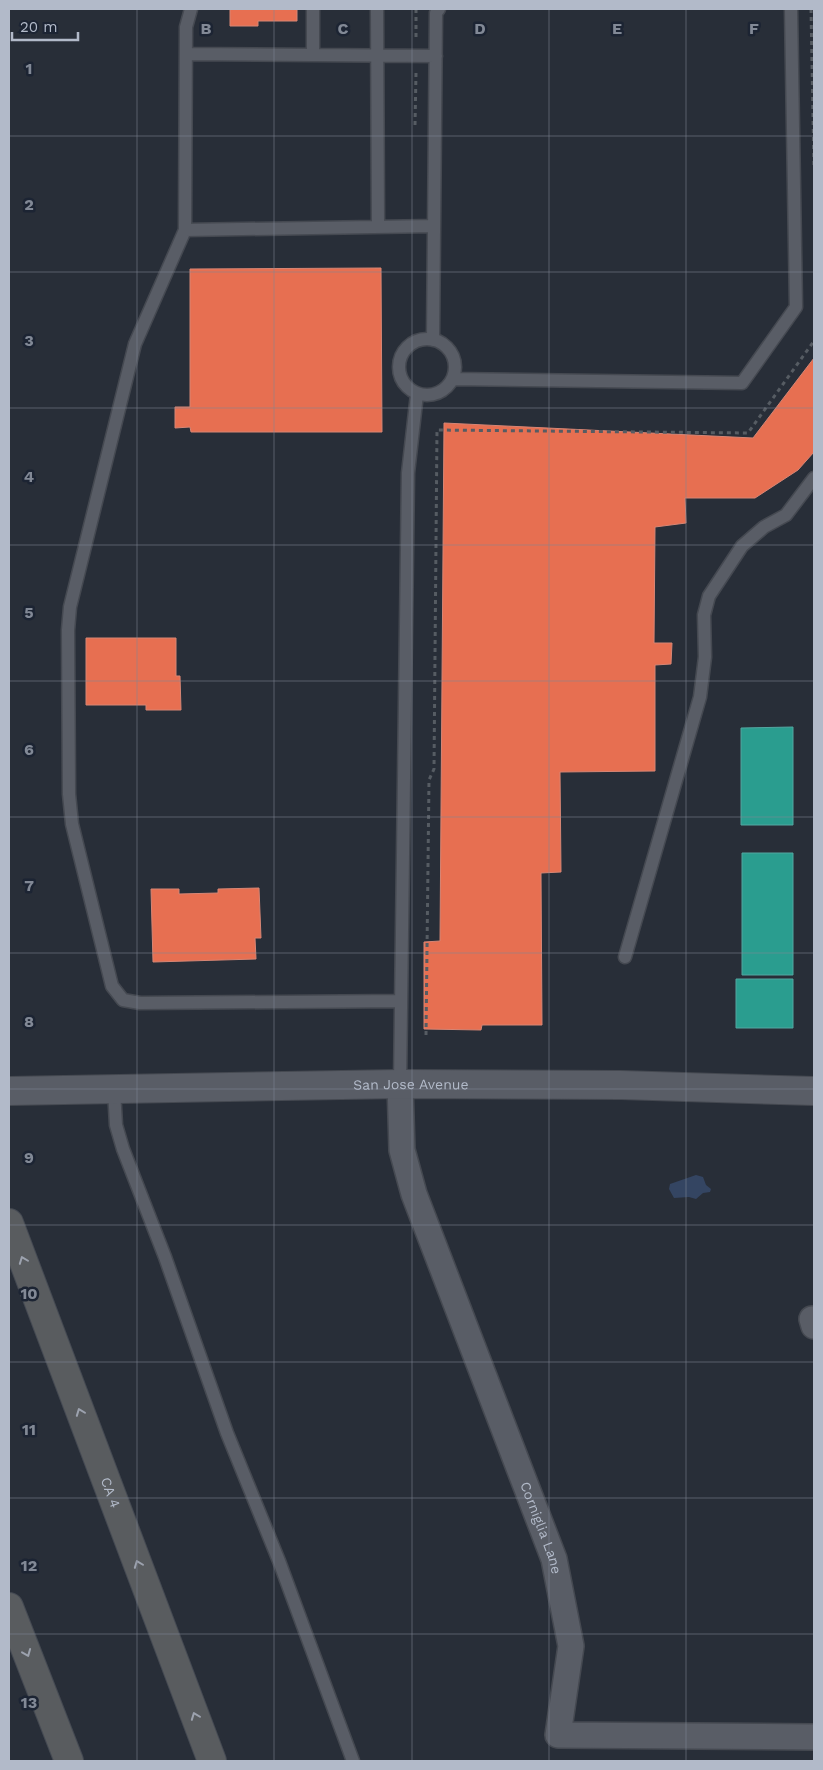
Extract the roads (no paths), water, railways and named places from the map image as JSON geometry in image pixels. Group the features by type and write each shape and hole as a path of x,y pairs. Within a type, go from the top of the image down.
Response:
{"highway":[{"name":"CA 4","path":"9,1223 212,1761"},
{"path":"9,1607 70,1761"}],"street":[{"name":"San Jose Avenue","path":"9,1091 400,1084 621,1085 814,1091"},
{"name":"Corniglia Lane","path":"400,1084 402,1150 414,1194 554,1558 571,1646 558,1735 814,1736"}],"lane":[{"path":"191,9 186,27 185,230 136,344 70,607 68,630 72,824 112,986 123,1000 140,1003 401,1001"},
{"path":"313,9 313,55"},
{"path":"377,9 378,227"},
{"path":"433,340 436,13 439,9"},
{"path":"453,379 742,384 796,307 791,9"},
{"path":"186,54 436,56"},
{"path":"185,230 434,226"},
{"path":"433,340 448,348 452,355 455,371 453,379 442,392 426,396 417,394 402,382 399,374 401,355 415,342 433,340"},
{"path":"400,1084 408,473 417,394"},
{"path":"625,957 700,697 705,657 704,615 709,596 742,546 764,527 786,515 814,478"},
{"path":"114,1090 116,1125 123,1149 165,1257 227,1433 276,1553 352,1761"}],"water":[{"path":"696,1175 703,1177 706,1185 711,1189 710,1192 703,1193 696,1199 689,1197 674,1198 669,1189 670,1184"}]}
